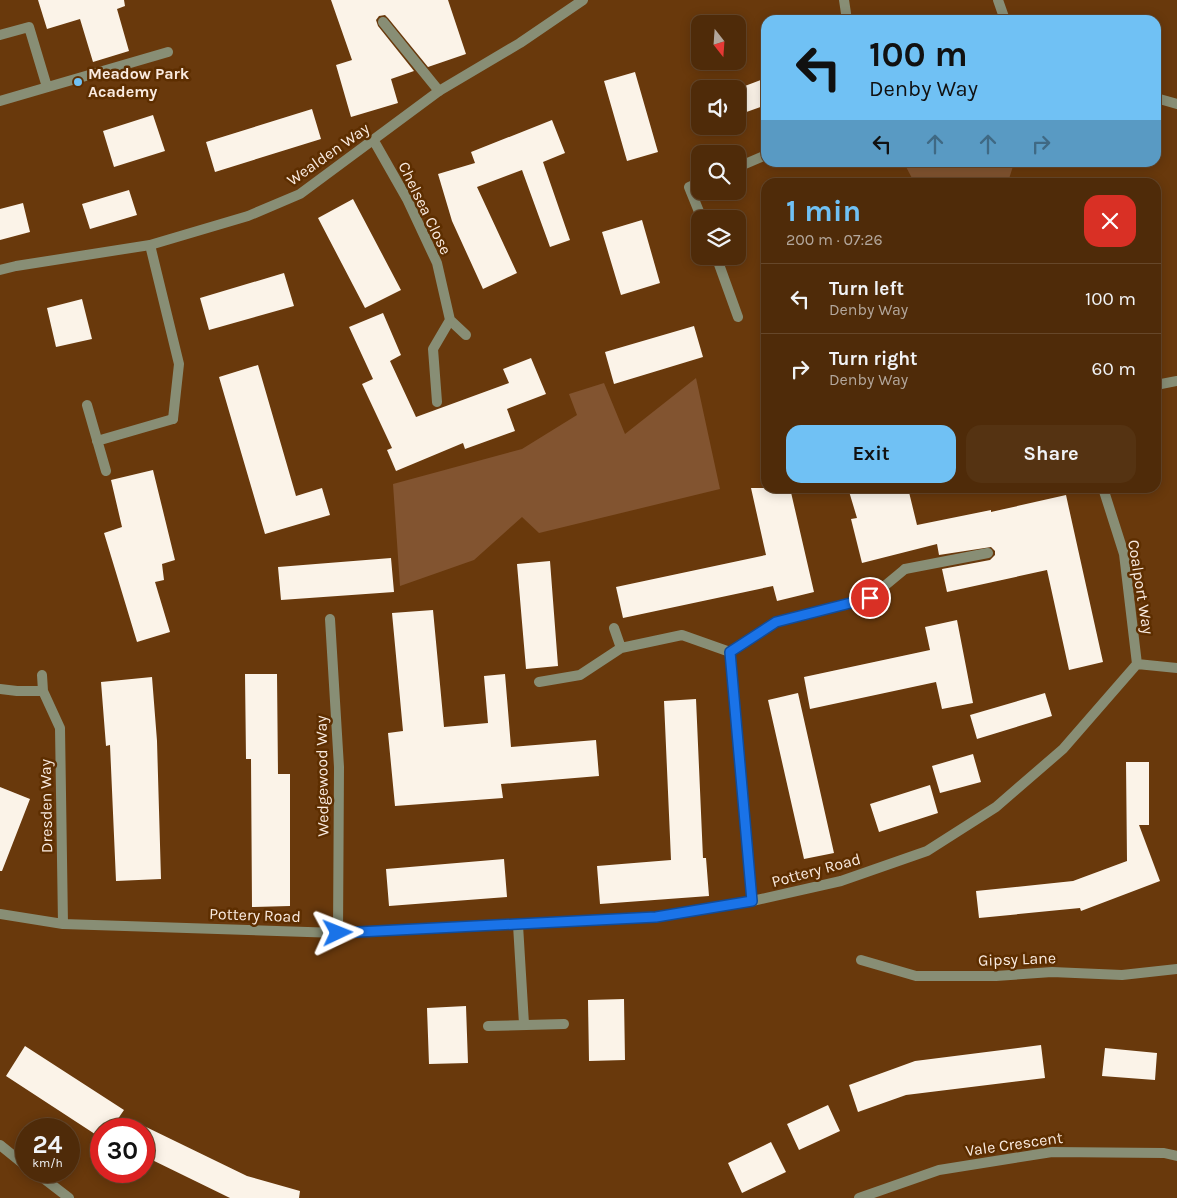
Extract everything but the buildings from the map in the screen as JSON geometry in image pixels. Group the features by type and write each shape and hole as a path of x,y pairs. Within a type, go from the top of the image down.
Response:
{"street":[{"name":"Wealden Way","path":"0,270 150,245 248,216 300,194 439,91 520,43 583,0"},
{"path":"844,0 846,15"},
{"path":"998,0 1003,15"},
{"path":"383,22 439,91"},
{"path":"0,35 29,27 47,87"},
{"path":"0,101 168,52"},
{"path":"1161,99 1177,104"},
{"name":"Chelsea Close","path":"374,141 407,198 437,263 450,320"},
{"path":"746,164 761,157"},
{"path":"97,441 173,419 179,364 150,245"},
{"path":"719,265 738,317"},
{"path":"437,402 433,349 450,320 466,335"},
{"path":"1161,384 1177,381"},
{"path":"87,405 106,471"},
{"name":"Coalport Way","path":"1105,493 1124,554 1137,664"},
{"path":"730,652 776,622 870,598 905,569 988,553"},
{"name":"Wedgewood Way","path":"330,619 339,767 338,933"},
{"path":"614,628 622,648"},
{"path":"538,682 580,675 622,648 682,635 730,652"},
{"path":"730,652 752,901"},
{"path":"1137,664 1177,668"},
{"name":"Pottery Road","path":"0,914 63,924 338,933 656,917 752,901 842,882 927,851 996,807 1063,749 1137,664"},
{"name":"Dresden Way","path":"42,675 43,691 60,728 63,924"},
{"path":"0,689 43,691"},
{"path":"518,925 524,1024"},
{"name":"Gipsy Lane","path":"860,960 916,976 996,976 1052,972 1122,975 1177,969"},
{"path":"488,1026 564,1024"},
{"path":"0,1145 15,1157"},
{"name":"Vale Crescent","path":"859,1198 939,1170 1052,1152 1164,1153 1177,1156"},
{"path":"50,1183 69,1198"}],"shaded area":[{"path":"906,167 1013,167 1009,178 912,178"},
{"path":"696,378 720,489 539,533 522,517 474,560 400,586 393,484 522,449 577,415 569,394 604,383 625,434"}],"place":[{"name":"Meadow Park Academy","path":"78,82"}],"route":[{"path":"338,933 656,917 752,901 730,652 776,622 870,598"}]}
